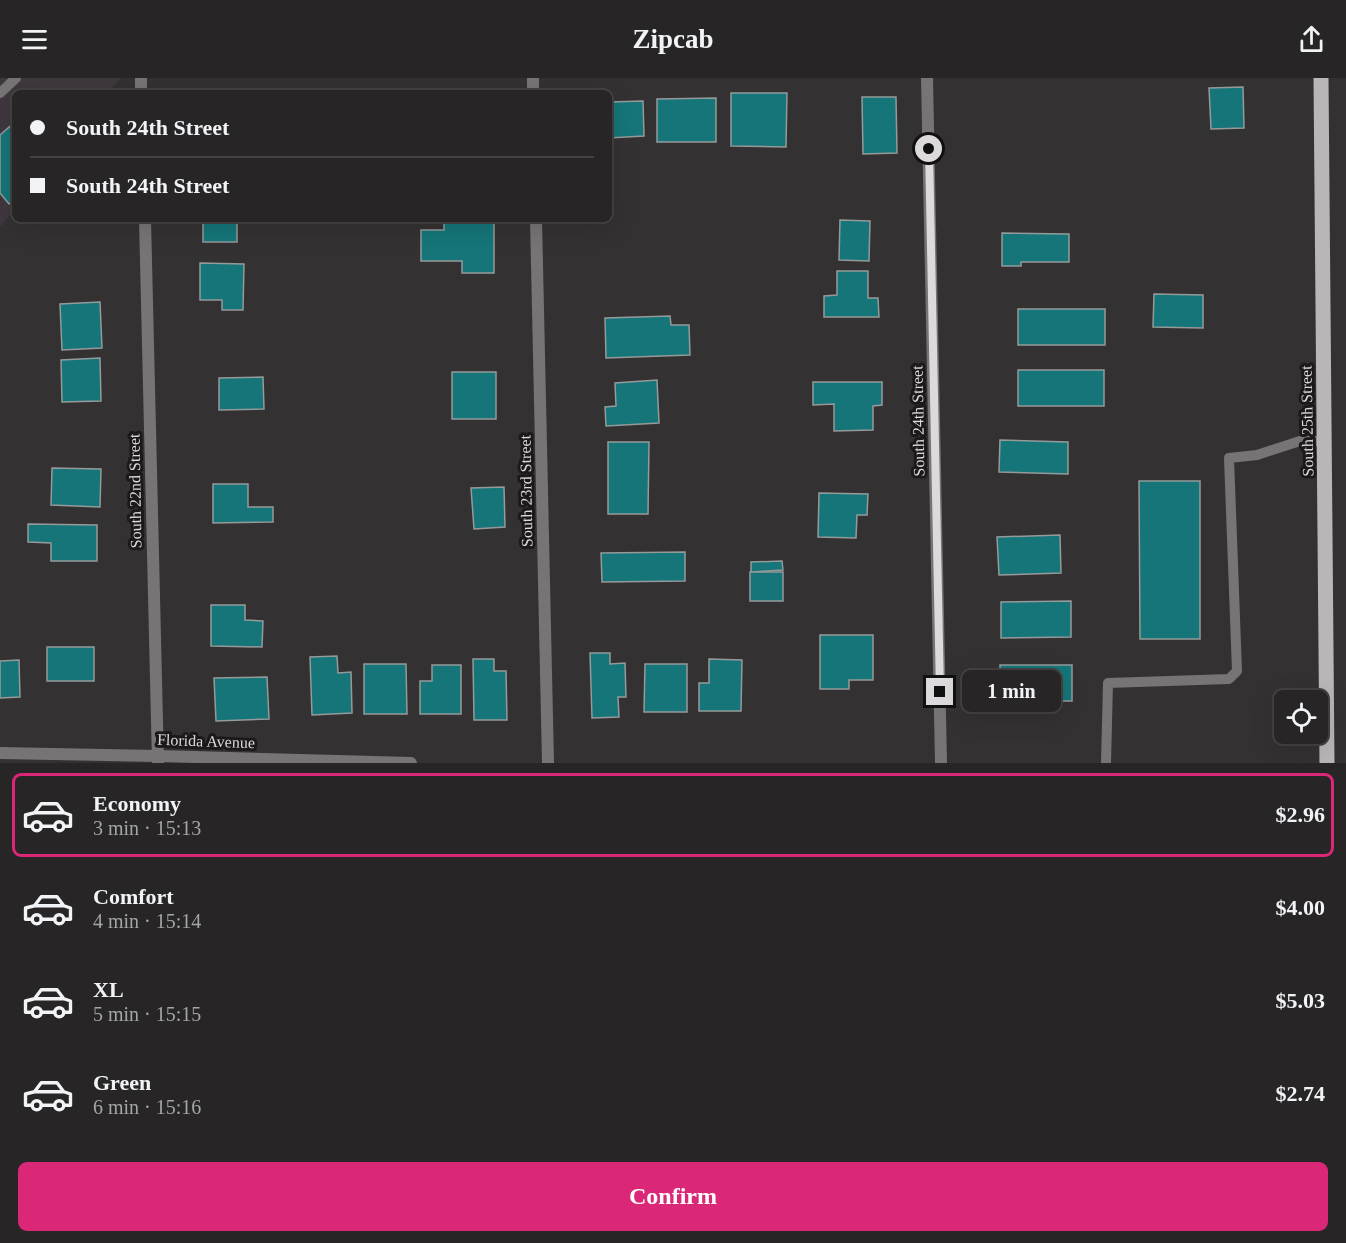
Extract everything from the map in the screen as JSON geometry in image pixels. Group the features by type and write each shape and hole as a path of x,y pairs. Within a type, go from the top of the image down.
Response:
{"main road":[{"name":"South 25th Street","path":"1321,78 1328,763"}],"street":[{"name":"South 24th Street","path":"927,78 941,763"},
{"name":"South 22nd Street","path":"144,222 158,759"},
{"name":"South 23rd Street","path":"536,222 548,763"},
{"name":"Florida Avenue","path":"0,753 158,759 411,763"}],"lane":[{"path":"0,93 16,78"},
{"path":"1106,763 1108,683 1229,679 1237,671 1229,458 1257,455 1300,441 1325,441"}],"shaded area":[{"path":"0,78 120,78 110,90 12,90 12,212 0,227"}],"building":[{"path":"1243,87 1244,128 1211,129 1209,88"},
{"path":"731,93 787,93 786,147 731,146"},
{"path":"862,97 896,97 897,153 863,154"},
{"path":"716,98 716,142 657,142 657,99"},
{"path":"643,101 644,136 612,138 612,102"},
{"path":"12,125 12,202 9,204 0,193 0,135"},
{"path":"840,220 870,221 869,261 839,260"},
{"path":"203,222 237,222 237,242 203,242"},
{"path":"444,222 494,222 494,273 462,273 462,261 421,261 421,230 444,230"},
{"path":"1002,233 1069,234 1069,262 1021,262 1021,266 1002,266"},
{"path":"200,263 244,264 243,310 222,310 222,300 200,300"},
{"path":"837,271 868,271 868,298 878,298 879,317 824,317 824,296 837,295"},
{"path":"1154,294 1203,295 1203,328 1153,327"},
{"path":"100,302 102,348 62,350 60,304"},
{"path":"1018,309 1105,309 1105,345 1018,345"},
{"path":"670,316 671,325 689,325 690,355 606,358 605,318"},
{"path":"100,358 101,401 62,402 61,360"},
{"path":"1018,370 1104,370 1104,406 1018,406"},
{"path":"452,372 496,372 496,419 452,419"},
{"path":"263,377 264,409 219,410 219,378"},
{"path":"657,380 659,423 606,426 605,407 616,406 615,383"},
{"path":"813,382 882,382 882,405 873,406 873,430 834,431 834,404 813,405"},
{"path":"1000,440 1068,442 1068,474 999,472"},
{"path":"608,442 649,442 648,514 608,514"},
{"path":"52,468 101,469 100,507 51,505"},
{"path":"1139,481 1200,481 1200,639 1140,639"},
{"path":"213,484 248,484 248,507 273,507 273,522 213,523"},
{"path":"504,487 505,527 474,529 471,488"},
{"path":"819,493 868,494 867,515 857,515 856,538 818,537"},
{"path":"28,524 97,525 97,561 51,561 51,543 28,542"},
{"path":"1060,535 1061,573 999,575 997,537"},
{"path":"685,552 685,581 602,582 601,553"},
{"path":"782,561 783,570 751,572 751,562"},
{"path":"750,572 783,572 783,601 750,601"},
{"path":"1071,601 1071,637 1001,638 1001,602"},
{"path":"211,605 245,605 245,620 263,621 262,647 211,646"},
{"path":"820,635 873,635 873,680 849,680 849,689 820,689"},
{"path":"47,647 94,647 94,681 47,681"},
{"path":"590,653 610,653 610,664 625,663 626,697 618,697 619,717 592,718"},
{"path":"337,656 338,673 351,672 352,713 312,715 310,657"},
{"path":"473,659 494,659 494,671 506,671 507,720 474,720"},
{"path":"709,659 742,660 741,711 699,711 699,683 709,683"},
{"path":"19,660 20,697 0,698 0,661"},
{"path":"364,664 406,664 407,714 364,714"},
{"path":"645,664 687,664 687,712 644,712"},
{"path":"432,665 461,665 461,714 420,714 420,681 432,681"},
{"path":"1000,665 1072,665 1072,701 1000,701"},
{"path":"267,677 269,719 216,721 214,678"}],"route":[{"path":"929,149 940,692"}]}
